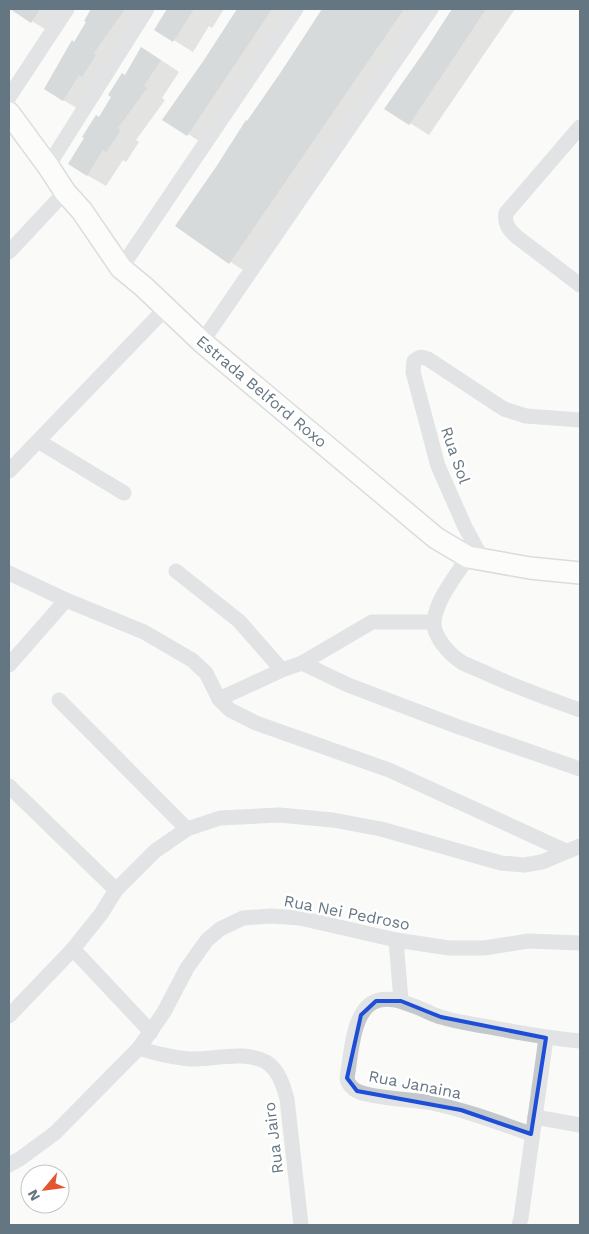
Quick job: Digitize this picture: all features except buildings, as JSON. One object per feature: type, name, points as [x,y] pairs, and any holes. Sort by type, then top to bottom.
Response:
[{"type":"street","points":[[9,97],[67,9]]},
{"type":"street","points":[[48,166],[147,9]]},
{"type":"street","points":[[121,268],[296,9]]},
{"type":"street","points":[[202,342],[431,9]]},
{"type":"street","name":"Estrada Belford Roxo","points":[[9,113],[65,192],[82,211],[121,268],[202,342],[436,538],[475,558],[530,568],[580,573]]},
{"type":"street","points":[[580,127],[506,213],[506,225],[517,237],[580,285]]},
{"type":"street","points":[[9,252],[65,192]]},
{"type":"street","points":[[9,471],[166,308]]},
{"type":"street","name":"Rua Sol","points":[[475,558],[469,536],[438,466],[413,372],[414,361],[422,357],[428,359],[504,409],[526,416],[580,420]]},
{"type":"street","points":[[38,441],[124,492]]},
{"type":"street","points":[[475,558],[444,594],[437,609],[434,622],[436,635],[463,663],[511,685],[580,710]]},
{"type":"street","points":[[176,571],[239,621],[282,670]]},
{"type":"street","points":[[9,573],[66,600],[144,632],[192,660],[206,673],[219,699],[230,710],[256,724],[389,770],[573,848]]},
{"type":"street","points":[[9,665],[66,600]]},
{"type":"street","points":[[219,699],[282,670],[302,663],[372,622],[434,622]]},
{"type":"street","points":[[302,663],[348,685],[456,726],[580,769]]},
{"type":"street","points":[[59,700],[187,829]]},
{"type":"street","points":[[9,786],[116,890]]},
{"type":"street","points":[[9,1016],[73,949],[101,914],[116,890],[155,851],[187,829],[220,818],[279,815],[333,820],[381,829],[501,863],[524,865],[542,862],[573,848]]},
{"type":"street","name":"Rua Nei Pedroso","points":[[9,1165],[55,1133],[140,1048],[164,1012],[187,968],[207,940],[220,929],[243,918],[271,916],[300,918],[396,940],[450,948],[484,948],[529,941],[580,943]]},
{"type":"street","points":[[396,940],[400,1001]]},
{"type":"street","points":[[73,949],[151,1032]]},
{"type":"street","name":"Rua Janaina","points":[[532,1134],[461,1110],[428,1102],[365,1094],[352,1087],[348,1083],[347,1078],[355,1029],[361,1016],[366,1007],[376,1001],[400,1001],[440,1017],[546,1038],[580,1040]]},
{"type":"street","points":[[519,1225],[546,1038]]},
{"type":"street","name":"Rua Jairo","points":[[140,1048],[159,1055],[190,1059],[249,1057],[266,1062],[276,1072],[287,1099],[301,1225]]},
{"type":"street","points":[[535,1118],[580,1125]]},
{"type":"highlighted area","points":[[376,1001],[401,1001],[441,1017],[546,1038],[531,1134],[461,1110],[357,1091],[347,1078],[361,1015]]}]
